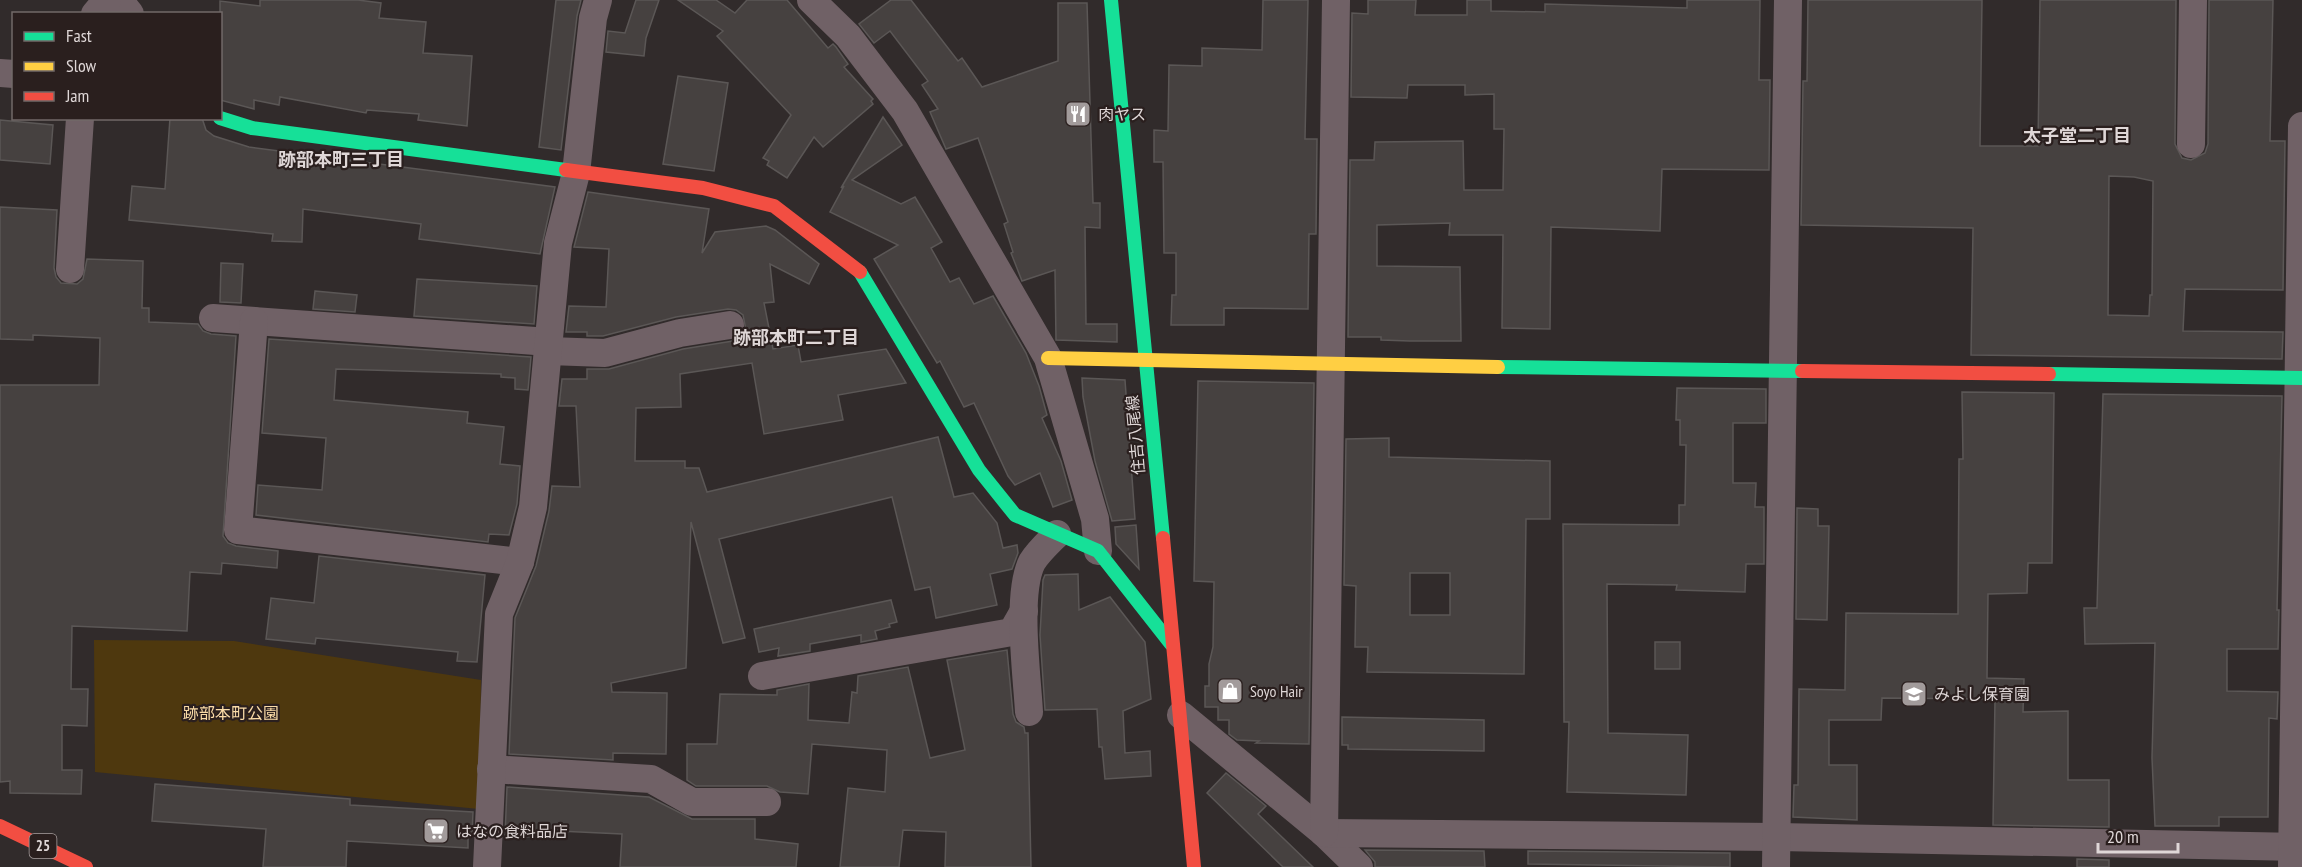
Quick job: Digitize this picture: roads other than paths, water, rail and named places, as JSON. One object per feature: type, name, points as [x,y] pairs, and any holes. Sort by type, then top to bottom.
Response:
[{"type":"main road","name":"住吉八尾線","points":[[1111,0],[1194,867]]},
{"type":"main road","points":[[222,119],[252,128],[576,173],[703,188],[774,206],[862,273],[980,470],[1015,515],[1098,551],[1171,644]]},
{"type":"main road","points":[[1048,358],[1331,365],[1783,369],[2300,378]]},
{"type":"main road","name":"25","points":[[0,826],[85,867]]},
{"type":"street","points":[[97,12],[107,0]]},
{"type":"street","points":[[119,0],[128,12]]},
{"type":"street","points":[[487,867],[499,614],[520,562],[532,507],[558,243],[576,173],[593,18],[598,0]]},
{"type":"street","points":[[811,0],[848,36],[905,111],[1048,358],[1095,519],[1098,551]]},
{"type":"street","points":[[1324,833],[1336,0]]},
{"type":"street","points":[[1776,867],[1788,0]]},
{"type":"street","points":[[2191,144],[2193,0]]},
{"type":"street","points":[[70,268],[80,120]]},
{"type":"street","points":[[1324,833],[1777,837],[2295,854],[2302,126]]},
{"type":"street","points":[[213,318],[549,346],[605,353],[680,333],[730,325]]},
{"type":"street","points":[[254,321],[238,530],[520,562]]},
{"type":"street","points":[[1029,712],[1024,611],[1029,571],[1034,559],[1057,534]]},
{"type":"street","points":[[762,676],[1012,632],[1024,611]]},
{"type":"street","points":[[1181,715],[1324,833],[1359,867]]},
{"type":"street","points":[[491,770],[651,779],[692,802],[767,802]]},
{"type":"place","name":"肉ヤス","points":[[1078,114]]},
{"type":"place","name":"Soyo Hair","points":[[1230,691]]},
{"type":"place","name":"みよし保育園","points":[[1914,694]]},
{"type":"place","name":"はなの食料品店","points":[[436,831]]},
{"type":"district","name":"太子堂二丁目","points":[[2077,136]]},
{"type":"district","name":"跡部本町三丁目","points":[[341,160]]},
{"type":"district","name":"跡部本町二丁目","points":[[796,338]]},
{"type":"park label","name":"跡部本町公園","points":[[231,713]]}]
